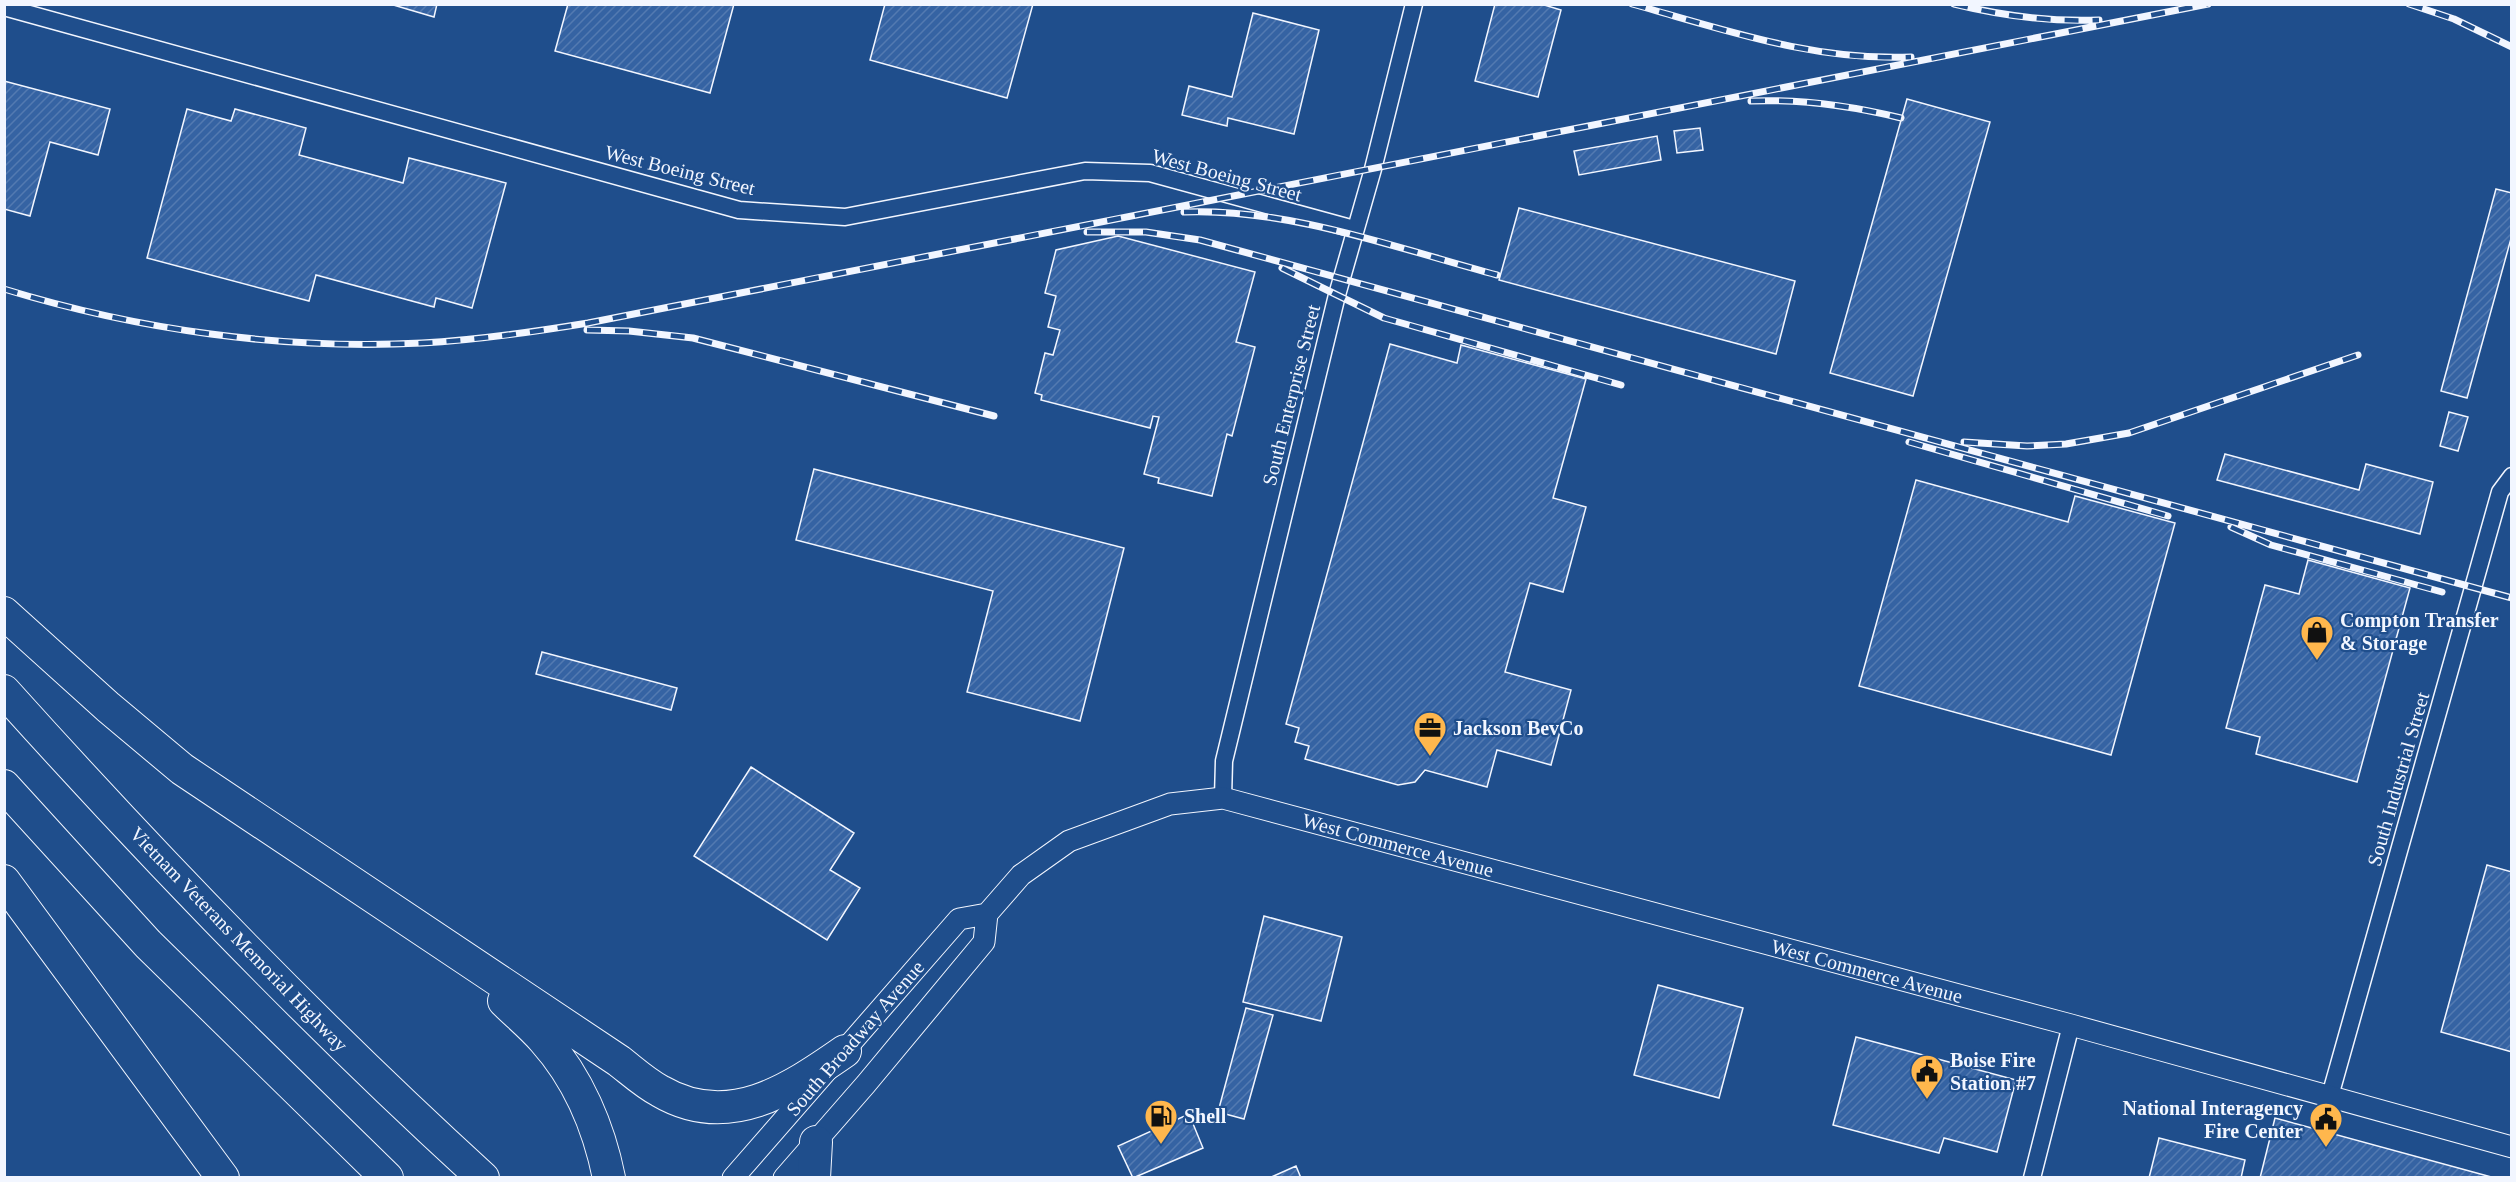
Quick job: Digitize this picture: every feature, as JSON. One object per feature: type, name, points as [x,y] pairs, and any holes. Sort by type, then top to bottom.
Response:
[{"type":"highway","points":[[4,613],[108,707],[182,769],[660,1092],[690,1104],[719,1109],[755,1103],[800,1083],[846,1051]]},
{"type":"highway","name":"Vietnam Veterans Memorial Highway","points":[[4,691],[89,785],[271,976],[409,1110],[483,1178]]},
{"type":"highway","points":[[4,786],[148,944],[387,1178]]},
{"type":"highway","points":[[4,881],[223,1178]]},
{"type":"highway","points":[[417,926],[495,992],[544,1041],[568,1073],[589,1111],[607,1169]]},
{"type":"highway","points":[[814,1178],[816,1142]]},
{"type":"street","name":"South Enterprise Street","points":[[1222,798],[1224,761],[1354,229],[1373,169],[1414,4]]},
{"type":"street","name":"West Boeing Street","points":[[4,7],[739,210],[845,218],[1085,171],[1150,173],[1354,229]]},
{"type":"street","name":"South Industrial Street","points":[[2330,1096],[2500,492],[2511,476]]},
{"type":"street","points":[[987,914],[1022,875],[1069,841],[1170,804],[1222,798]]},
{"type":"street","name":"West Commerce Avenue","points":[[1222,798],[2072,1025],[2511,1147]]},
{"type":"street","name":"South Broadway Avenue","points":[[733,1178],[959,919],[987,914],[984,942],[784,1178]]},
{"type":"street","points":[[2032,1178],[2072,1025]]},
{"type":"building","points":[[390,4],[437,4],[434,17]]},
{"type":"building","points":[[568,4],[734,4],[710,93],[555,51]]},
{"type":"building","points":[[885,4],[1033,4],[1007,98],[870,60]]},
{"type":"building","points":[[1495,4],[1541,4],[1561,10],[1538,97],[1475,81]]},
{"type":"building","points":[[1253,13],[1319,30],[1294,134],[1228,118],[1227,126],[1182,115],[1189,86],[1232,97]]},
{"type":"building","points":[[4,81],[110,109],[98,155],[50,142],[30,216],[4,209]]},
{"type":"building","points":[[1907,99],[1990,122],[1913,396],[1830,373]]},
{"type":"building","points":[[187,109],[231,121],[235,109],[306,128],[299,155],[403,183],[409,158],[506,183],[472,308],[436,298],[434,307],[316,275],[309,301],[147,258]]},
{"type":"building","points":[[1700,128],[1703,150],[1677,153],[1674,131]]},
{"type":"building","points":[[1657,136],[1661,160],[1579,175],[1574,151]]},
{"type":"building","points":[[2496,189],[2512,193],[2512,235],[2467,398],[2441,391]]},
{"type":"building","points":[[1519,208],[1795,281],[1776,354],[1499,280]]},
{"type":"building","points":[[1118,236],[1255,272],[1236,342],[1255,347],[1232,436],[1227,434],[1212,496],[1158,483],[1159,478],[1144,474],[1159,417],[1153,416],[1150,428],[1041,400],[1042,395],[1035,393],[1045,353],[1053,355],[1060,330],[1048,327],[1056,296],[1045,293],[1056,250]]},
{"type":"building","points":[[1390,344],[1457,363],[1461,345],[1586,379],[1553,498],[1586,507],[1563,592],[1530,583],[1505,672],[1571,690],[1551,765],[1497,750],[1487,787],[1425,770],[1415,782],[1398,785],[1305,759],[1309,746],[1295,742],[1299,728],[1286,724]]},
{"type":"building","points":[[2449,412],[2468,417],[2458,451],[2440,446]]},
{"type":"building","points":[[2225,454],[2359,490],[2366,464],[2433,482],[2420,534],[2217,480]]},
{"type":"building","points":[[814,469],[1124,548],[1080,721],[967,692],[993,591],[796,540]]},
{"type":"building","points":[[1916,480],[2068,522],[2075,496],[2175,523],[2111,755],[1859,686]]},
{"type":"building","name":"Compton Transfer & Storage","points":[[2308,560],[2410,588],[2357,782],[2256,754],[2260,737],[2226,728],[2265,585],[2299,594]]},
{"type":"building","points":[[542,652],[677,688],[671,710],[536,674]]},
{"type":"building","points":[[751,767],[854,833],[830,870],[860,888],[827,940],[694,856]]},
{"type":"building","points":[[2487,865],[2512,872],[2512,1052],[2441,1032]]},
{"type":"building","points":[[1264,916],[1342,937],[1321,1021],[1243,1002]]},
{"type":"building","points":[[1658,985],[1743,1008],[1719,1098],[1634,1075]]},
{"type":"building","points":[[1246,1008],[1273,1015],[1244,1119],[1218,1112]]},
{"type":"building","points":[[1856,1037],[2016,1080],[1997,1152],[1944,1138],[1939,1153],[1833,1125]]},
{"type":"building","name":"Shell","points":[[1189,1114],[1203,1148],[1133,1178],[1118,1146]]},
{"type":"building","name":"National Interagency Fire Center","points":[[2275,1118],[2495,1178],[2260,1178]]},
{"type":"building","points":[[2159,1138],[2245,1160],[2241,1178],[2149,1178]]},
{"type":"building","points":[[1296,1166],[1301,1178],[1269,1178]]},
{"type":"railway","points":[[1632,4],[1770,42],[1804,49],[1875,57],[1911,57]]},
{"type":"railway","points":[[1954,4],[2026,17],[2099,20]]},
{"type":"railway","points":[[4,289],[106,316],[158,326],[264,340],[316,343],[422,343],[505,335],[588,323],[2208,4]]},
{"type":"railway","points":[[2409,4],[2454,19],[2512,47]]},
{"type":"railway","points":[[1751,101],[1827,104],[1901,118]]},
{"type":"railway","points":[[1184,212],[1223,212],[1303,223],[1381,242],[1497,275]]},
{"type":"railway","points":[[1087,232],[1146,232],[1200,240],[2512,598]]},
{"type":"railway","points":[[1282,268],[1384,318],[1621,385]]},
{"type":"railway","points":[[587,330],[629,331],[693,338],[994,416]]},
{"type":"railway","points":[[1964,442],[2027,446],[2066,444],[2129,433],[2358,355]]},
{"type":"railway","points":[[1909,442],[2168,516]]},
{"type":"railway","points":[[2231,527],[2271,545],[2442,592]]},
{"type":"place","name":"Compton Transfer & Storage","points":[[2317,661]]},
{"type":"place","name":"Jackson BevCo","points":[[1430,757]]},
{"type":"place","name":"Boise Fire Station #7","points":[[1927,1100]]},
{"type":"place","name":"Shell","points":[[1161,1145]]},
{"type":"place","name":"National Interagency Fire Center","points":[[2326,1148]]}]
